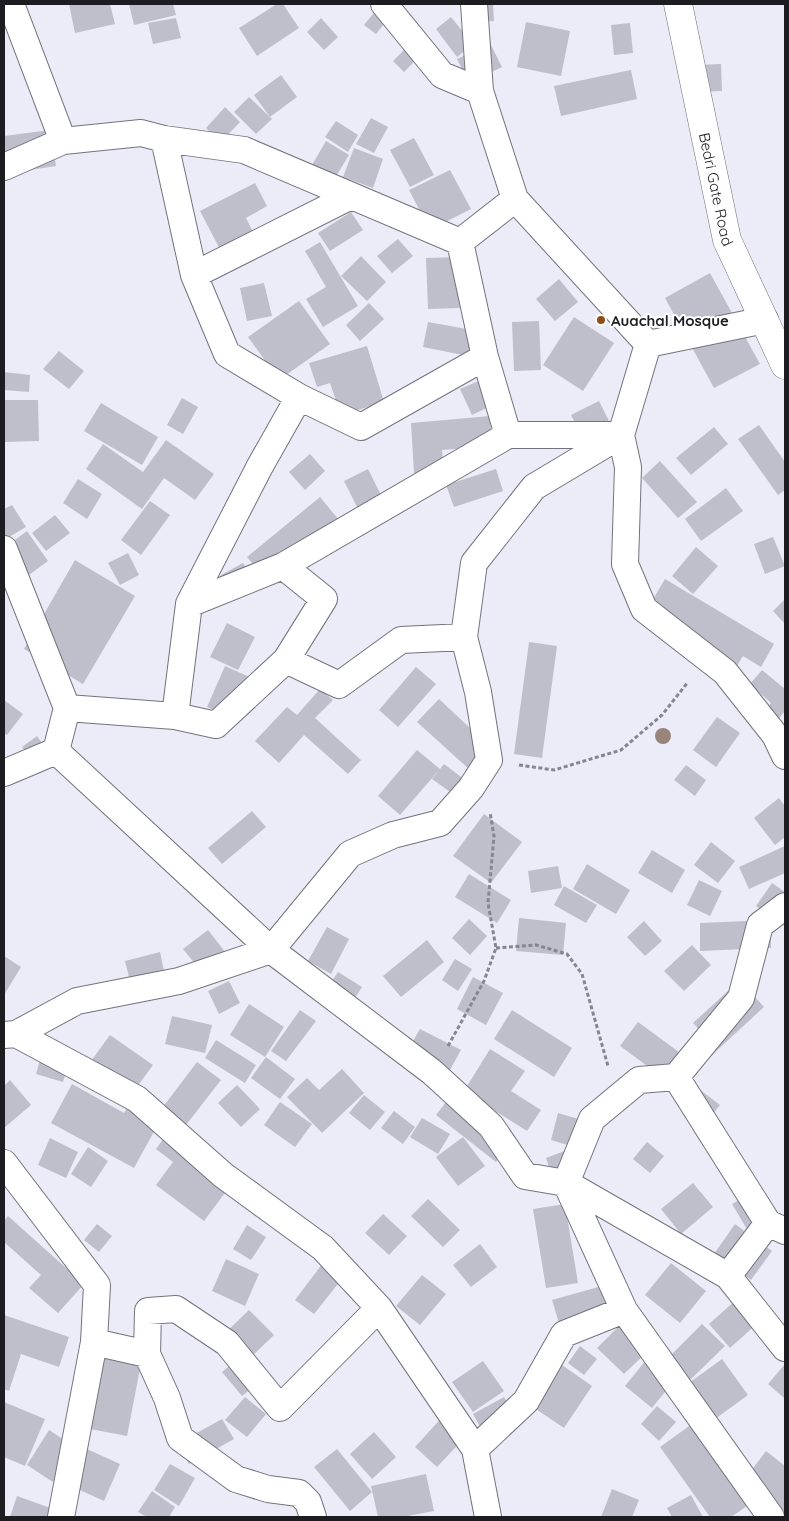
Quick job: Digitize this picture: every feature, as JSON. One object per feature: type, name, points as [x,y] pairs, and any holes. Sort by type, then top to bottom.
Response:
[{"type":"street","points":[[11,4],[63,141]]},
{"type":"street","points":[[384,4],[442,75],[480,91]]},
{"type":"street","points":[[474,4],[480,91],[515,199],[648,344]]},
{"type":"street","name":"Bedri Gate Road","points":[[678,4],[727,240],[785,365]]},
{"type":"street","points":[[4,167],[63,141],[141,133],[164,139],[244,150],[460,242]]},
{"type":"street","points":[[164,139],[194,275],[227,354],[299,397],[361,427],[485,357]]},
{"type":"street","points":[[194,275],[351,196]]},
{"type":"street","points":[[460,242],[515,199]]},
{"type":"street","points":[[460,242],[485,357],[508,435]]},
{"type":"street","points":[[648,344],[765,320]]},
{"type":"street","points":[[648,344],[621,435],[628,467],[625,564],[644,609],[724,672],[775,735],[785,756]]},
{"type":"street","points":[[175,716],[189,604],[260,466],[299,397]]},
{"type":"street","points":[[189,604],[283,566],[508,435],[621,435]]},
{"type":"street","points":[[10,1034],[77,1001],[179,981],[271,950],[350,854],[393,835],[440,823],[471,788],[489,760],[478,692],[464,637],[474,563],[534,487],[621,435]]},
{"type":"street","points":[[4,549],[67,708],[56,751]]},
{"type":"street","points":[[67,708],[175,716],[216,725],[286,660],[324,599],[283,566]]},
{"type":"street","points":[[286,660],[339,685],[401,640],[464,637]]},
{"type":"street","points":[[4,773],[56,751]]},
{"type":"street","points":[[56,751],[271,950],[432,1072],[491,1126],[525,1176],[566,1183],[728,1276],[785,1348]]},
{"type":"street","points":[[771,1517],[624,1310],[566,1183],[592,1119],[639,1080],[676,1077],[741,998],[760,926],[785,906]]},
{"type":"street","points":[[10,1034],[137,1099],[223,1175],[323,1248],[379,1308],[475,1449],[488,1517]]},
{"type":"street","points":[[676,1077],[776,1227],[728,1276]]},
{"type":"street","points":[[4,1163],[97,1285],[94,1342],[61,1517]]},
{"type":"street","points":[[312,1517],[308,1502],[299,1494],[268,1489],[236,1479],[180,1438],[167,1398],[147,1354],[148,1311],[176,1310],[227,1343],[280,1408],[379,1308]]},
{"type":"street","points":[[475,1449],[526,1401],[564,1334],[624,1310]]},
{"type":"street","points":[[94,1342],[147,1354]]},
{"type":"path","points":[[489,760],[554,770],[621,750],[662,715],[706,658]]},
{"type":"path","points":[[432,1072],[484,981],[496,948],[488,903],[494,836],[489,807],[471,788]]},
{"type":"path","points":[[496,948],[536,945],[567,954],[582,974],[618,1098]]},
{"type":"building","points":[[69,4],[110,4],[115,24],[75,33]]},
{"type":"building","points":[[129,4],[173,4],[176,15],[134,25]]},
{"type":"building","points":[[277,4],[283,4],[299,28],[257,56],[239,28]]},
{"type":"building","points":[[381,4],[395,10],[376,34],[364,25]]},
{"type":"building","points":[[467,4],[493,4],[494,21],[469,23]]},
{"type":"building","points":[[451,17],[473,44],[457,57],[436,29]]},
{"type":"building","points":[[176,18],[181,38],[153,44],[148,23]]},
{"type":"building","points":[[321,18],[338,37],[324,50],[307,32]]},
{"type":"building","points":[[526,22],[570,31],[561,76],[517,67]]},
{"type":"building","points":[[630,23],[633,53],[614,55],[611,25]]},
{"type":"building","points":[[414,40],[425,51],[404,72],[393,61]]},
{"type":"building","points":[[490,43],[502,67],[469,83],[457,59]]},
{"type":"building","points":[[721,64],[722,91],[698,92],[697,65]]},
{"type":"building","points":[[631,70],[637,99],[561,116],[554,86]]},
{"type":"building","points":[[281,75],[297,97],[270,117],[254,95]]},
{"type":"building","points":[[249,97],[272,119],[256,134],[234,112]]},
{"type":"building","points":[[225,107],[240,122],[221,142],[206,128]]},
{"type":"building","points":[[371,118],[388,127],[374,153],[356,144]]},
{"type":"building","points":[[336,121],[358,135],[348,152],[325,137]]},
{"type":"building","points":[[50,130],[56,166],[23,171],[4,158],[4,136]]},
{"type":"building","points":[[414,138],[434,175],[410,187],[390,150]]},
{"type":"building","points":[[326,141],[349,155],[335,178],[312,165]]},
{"type":"building","points":[[354,148],[383,159],[373,188],[343,177]]},
{"type":"building","points":[[450,170],[471,209],[430,230],[409,190]]},
{"type":"building","points":[[255,183],[267,206],[246,218],[256,238],[223,255],[200,211]]},
{"type":"building","points":[[351,212],[363,230],[330,251],[318,233]]},
{"type":"building","points":[[398,239],[413,256],[392,273],[377,256]]},
{"type":"building","points":[[320,242],[358,306],[323,327],[306,299],[326,287],[305,251]]},
{"type":"building","points":[[361,256],[386,282],[367,301],[341,276]]},
{"type":"building","points":[[459,257],[460,308],[428,309],[426,258]]},
{"type":"building","points":[[710,273],[760,364],[714,388],[665,298]]},
{"type":"building","points":[[559,279],[578,302],[555,321],[536,299]]},
{"type":"building","points":[[264,283],[272,316],[247,321],[240,288]]},
{"type":"building","points":[[299,301],[330,344],[279,380],[248,337]]},
{"type":"building","points":[[369,303],[384,319],[360,341],[346,325]]},
{"type":"building","points":[[574,317],[614,343],[583,391],[543,365]]},
{"type":"building","points":[[539,321],[541,370],[514,371],[512,322]]},
{"type":"building","points":[[428,322],[478,331],[473,357],[423,347]]},
{"type":"building","points":[[367,346],[384,402],[341,415],[330,383],[317,387],[309,363]]},
{"type":"building","points":[[59,351],[84,371],[69,389],[43,369]]},
{"type":"building","points":[[4,372],[30,375],[29,392],[4,390]]},
{"type":"building","points":[[483,379],[495,404],[472,415],[460,389]]},
{"type":"building","points":[[182,398],[198,407],[183,434],[167,425]]},
{"type":"building","points":[[4,400],[38,400],[39,441],[4,442]]},
{"type":"building","points":[[599,401],[609,421],[581,435],[571,415]]},
{"type":"building","points":[[101,403],[158,437],[142,465],[84,431]]},
{"type":"building","points":[[490,416],[492,446],[442,450],[444,471],[414,473],[411,423]]},
{"type":"building","points":[[759,425],[785,462],[785,490],[778,495],[738,439]]},
{"type":"building","points":[[714,427],[728,444],[691,475],[676,458]]},
{"type":"building","points":[[166,440],[214,474],[195,500],[164,478],[142,509],[86,469],[103,444],[143,472]]},
{"type":"building","points":[[310,454],[325,471],[305,490],[289,472]]},
{"type":"building","points":[[660,461],[697,502],[678,518],[642,478]]},
{"type":"building","points":[[368,469],[387,507],[363,519],[344,481]]},
{"type":"building","points":[[496,469],[503,491],[454,507],[446,485]]},
{"type":"building","points":[[78,479],[102,494],[87,519],[63,503]]},
{"type":"building","points":[[726,488],[743,511],[701,541],[685,519]]},
{"type":"building","points":[[320,497],[344,526],[271,586],[247,557]]},
{"type":"building","points":[[150,501],[170,515],[141,555],[121,540]]},
{"type":"building","points":[[12,505],[26,527],[4,540],[4,509]]},
{"type":"building","points":[[55,515],[70,533],[46,551],[32,533]]},
{"type":"building","points":[[27,531],[48,561],[18,583],[4,548]]},
{"type":"building","points":[[773,537],[785,566],[765,574],[754,544]]},
{"type":"building","points":[[696,547],[718,566],[693,594],[672,576]]},
{"type":"building","points":[[128,553],[139,575],[120,585],[108,563]]},
{"type":"building","points":[[75,560],[135,596],[83,684],[24,649]]},
{"type":"building","points":[[243,563],[254,581],[233,594],[221,575]]},
{"type":"building","points":[[665,579],[774,644],[761,667],[743,656],[734,671],[643,616]]},
{"type":"building","points":[[785,599],[785,624],[773,611]]},
{"type":"building","points":[[227,623],[255,637],[238,670],[210,657]]},
{"type":"building","points":[[529,642],[557,646],[542,758],[514,754]]},
{"type":"building","points":[[225,666],[254,679],[236,719],[207,707]]},
{"type":"building","points":[[416,667],[436,684],[398,727],[379,710]]},
{"type":"building","points":[[762,670],[785,689],[785,711],[772,727],[775,747],[751,727],[771,703],[750,684]]},
{"type":"building","points":[[320,689],[333,700],[315,718],[361,760],[348,774],[304,735],[279,763],[255,741],[287,707],[297,715]]},
{"type":"building","points":[[439,699],[501,757],[481,780],[417,722]]},
{"type":"building","points":[[4,700],[23,714],[7,735],[4,733]]},
{"type":"building","points":[[717,717],[740,733],[716,767],[693,750]]},
{"type":"building","points":[[37,736],[55,762],[41,772],[22,747]]},
{"type":"building","points":[[417,750],[440,769],[400,815],[378,796]]},
{"type":"building","points":[[444,764],[464,779],[453,794],[432,779]]},
{"type":"building","points":[[686,765],[706,780],[695,796],[674,780]]},
{"type":"building","points":[[779,798],[785,806],[785,837],[775,845],[754,818]]},
{"type":"building","points":[[252,811],[266,827],[222,864],[208,848]]},
{"type":"building","points":[[484,814],[522,842],[491,883],[453,856]]},
{"type":"building","points":[[711,842],[735,861],[718,883],[694,865]]},
{"type":"building","points":[[785,846],[785,873],[749,889],[739,867]]},
{"type":"building","points":[[652,850],[685,870],[672,893],[638,873]]},
{"type":"building","points":[[587,864],[630,890],[616,914],[573,889]]},
{"type":"building","points":[[558,866],[562,888],[531,893],[528,871]]},
{"type":"building","points":[[469,874],[511,900],[497,923],[455,897]]},
{"type":"building","points":[[699,880],[722,891],[710,916],[687,905]]},
{"type":"building","points":[[772,883],[785,892],[785,926],[756,906]]},
{"type":"building","points":[[564,886],[597,905],[586,923],[554,905]]},
{"type":"building","points":[[519,918],[566,923],[563,955],[516,951]]},
{"type":"building","points":[[469,919],[487,936],[470,955],[452,938]]},
{"type":"building","points":[[770,920],[771,948],[700,951],[700,923]]},
{"type":"building","points":[[644,921],[662,941],[645,956],[627,937]]},
{"type":"building","points":[[327,927],[349,939],[331,974],[308,961]]},
{"type":"building","points":[[208,930],[229,957],[205,976],[183,949]]},
{"type":"building","points":[[427,940],[444,962],[401,997],[383,976]]},
{"type":"building","points":[[692,945],[711,965],[684,991],[664,971]]},
{"type":"building","points":[[160,952],[167,985],[133,993],[125,961]]},
{"type":"building","points":[[4,956],[21,967],[4,995]]},
{"type":"building","points":[[455,959],[472,969],[458,991],[442,980]]},
{"type":"building","points":[[338,972],[362,987],[343,1016],[319,1000]]},
{"type":"building","points":[[473,977],[503,993],[486,1025],[457,1009]]},
{"type":"building","points":[[740,980],[764,1007],[699,1067],[704,1035],[693,1023]]},
{"type":"building","points":[[229,981],[240,1003],[219,1014],[208,991]]},
{"type":"building","points":[[249,1004],[284,1027],[265,1057],[230,1035]]},
{"type":"building","points":[[300,1010],[316,1021],[286,1061],[271,1051]]},
{"type":"building","points":[[512,1010],[572,1048],[554,1077],[494,1039]]},
{"type":"building","points":[[172,1016],[212,1025],[205,1053],[165,1044]]},
{"type":"building","points":[[638,1022],[698,1066],[680,1090],[620,1046]]},
{"type":"building","points":[[420,1029],[461,1050],[450,1070],[409,1048]]},
{"type":"building","points":[[110,1035],[153,1065],[134,1091],[91,1061]]},
{"type":"building","points":[[216,1040],[256,1065],[245,1083],[205,1058]]},
{"type":"building","points":[[490,1049],[525,1071],[511,1091],[541,1110],[527,1131],[464,1091]]},
{"type":"building","points":[[266,1057],[295,1079],[280,1099],[251,1078]]},
{"type":"building","points":[[40,1060],[67,1069],[63,1082],[36,1074]]},
{"type":"building","points":[[197,1062],[221,1080],[186,1125],[163,1107]]},
{"type":"building","points":[[342,1069],[364,1093],[322,1133],[287,1097],[307,1078],[319,1090]]},
{"type":"building","points":[[10,1080],[31,1105],[4,1128],[4,1086]]},
{"type":"building","points":[[72,1084],[124,1113],[131,1101],[162,1117],[134,1168],[51,1123]]},
{"type":"building","points":[[237,1085],[260,1109],[241,1127],[218,1103]]},
{"type":"building","points":[[699,1089],[720,1105],[707,1122]]},
{"type":"building","points":[[453,1093],[514,1139],[496,1162],[436,1115]]},
{"type":"building","points":[[364,1095],[385,1112],[370,1130],[349,1113]]},
{"type":"building","points":[[280,1102],[312,1124],[295,1147],[264,1125]]},
{"type":"building","points":[[394,1111],[415,1127],[403,1144],[381,1128]]},
{"type":"building","points":[[558,1113],[582,1120],[574,1147],[551,1140]]},
{"type":"building","points":[[422,1118],[450,1134],[438,1154],[410,1137]]},
{"type":"building","points":[[463,1137],[485,1166],[458,1186],[436,1157]]},
{"type":"building","points":[[50,1138],[78,1152],[66,1178],[38,1165]]},
{"type":"building","points":[[164,1138],[230,1186],[204,1221],[156,1185],[173,1162],[156,1149]]},
{"type":"building","points":[[647,1142],[664,1156],[650,1173],[633,1159]]},
{"type":"building","points":[[88,1147],[108,1161],[91,1187],[71,1174]]},
{"type":"building","points":[[575,1147],[554,1181],[546,1158]]},
{"type":"building","points":[[693,1183],[713,1207],[681,1234],[661,1209]]},
{"type":"building","points":[[757,1190],[751,1236],[732,1204]]},
{"type":"building","points":[[428,1199],[460,1230],[443,1247],[411,1216]]},
{"type":"building","points":[[565,1204],[578,1283],[546,1288],[533,1209]]},
{"type":"building","points":[[383,1214],[407,1236],[389,1255],[365,1233]]},
{"type":"building","points":[[8,1216],[84,1284],[58,1313],[29,1288],[41,1275],[4,1242],[4,1221]]},
{"type":"building","points":[[97,1224],[112,1236],[99,1252],[84,1240]]},
{"type":"building","points":[[735,1224],[772,1251],[751,1280],[714,1254]]},
{"type":"building","points":[[247,1225],[266,1237],[251,1260],[233,1249]]},
{"type":"building","points":[[480,1244],[497,1267],[471,1287],[453,1265]]},
{"type":"building","points":[[329,1255],[349,1270],[314,1314],[295,1300]]},
{"type":"building","points":[[226,1259],[259,1274],[245,1306],[212,1291]]},
{"type":"building","points":[[671,1263],[706,1291],[680,1323],[645,1295]]},
{"type":"building","points":[[422,1275],[446,1294],[420,1325],[396,1306]]},
{"type":"building","points":[[609,1284],[618,1315],[561,1330],[552,1300]]},
{"type":"building","points":[[737,1299],[759,1322],[730,1348],[709,1324]]},
{"type":"building","points":[[249,1310],[274,1335],[249,1359],[224,1334]]},
{"type":"building","points":[[4,1315],[69,1337],[59,1367],[21,1354],[9,1391],[4,1389]]},
{"type":"building","points":[[702,1324],[725,1346],[690,1380],[668,1358]]},
{"type":"building","points":[[620,1325],[647,1352],[624,1374],[597,1348]]},
{"type":"building","points":[[580,1346],[597,1359],[584,1375],[568,1363]]},
{"type":"building","points":[[241,1356],[262,1380],[242,1396],[222,1372]]},
{"type":"building","points":[[104,1357],[141,1364],[127,1436],[90,1429]]},
{"type":"building","points":[[722,1359],[748,1395],[715,1419],[689,1383]]},
{"type":"building","points":[[646,1360],[673,1382],[652,1408],[625,1386]]},
{"type":"building","points":[[483,1361],[504,1391],[473,1412],[452,1382]]},
{"type":"building","points":[[785,1364],[785,1397],[784,1398],[768,1384]]},
{"type":"building","points":[[562,1365],[592,1386],[564,1428],[533,1407]]},
{"type":"building","points":[[245,1397],[266,1414],[247,1437],[225,1420]]},
{"type":"building","points":[[504,1397],[515,1416],[484,1434],[473,1414]]},
{"type":"building","points":[[4,1402],[45,1419],[25,1466],[4,1457]]},
{"type":"building","points":[[657,1406],[676,1422],[659,1441],[641,1424]]},
{"type":"building","points":[[446,1413],[468,1434],[437,1467],[415,1447]]},
{"type":"building","points":[[222,1419],[234,1439],[189,1464],[177,1444]]},
{"type":"building","points":[[692,1424],[750,1504],[731,1517],[710,1517],[660,1447]]},
{"type":"building","points":[[49,1430],[75,1447],[53,1482],[27,1465]]},
{"type":"building","points":[[374,1432],[396,1457],[372,1479],[350,1454]]},
{"type":"building","points":[[87,1449],[120,1464],[104,1501],[71,1486]]},
{"type":"building","points":[[337,1449],[372,1492],[350,1511],[314,1467]]},
{"type":"building","points":[[766,1451],[785,1466],[785,1512],[744,1480]]},
{"type":"building","points":[[170,1464],[195,1478],[179,1506],[154,1490]]},
{"type":"building","points":[[426,1474],[434,1511],[402,1517],[378,1517],[371,1486]]},
{"type":"building","points":[[612,1489],[639,1500],[632,1517],[601,1517]]},
{"type":"building","points":[[152,1491],[175,1507],[169,1517],[147,1517],[138,1512]]},
{"type":"building","points":[[691,1495],[703,1517],[672,1517],[667,1508]]},
{"type":"building","points":[[17,1496],[56,1510],[53,1517],[10,1517]]},
{"type":"place","name":"Auachal Mosque","points":[[601,320]]}]
